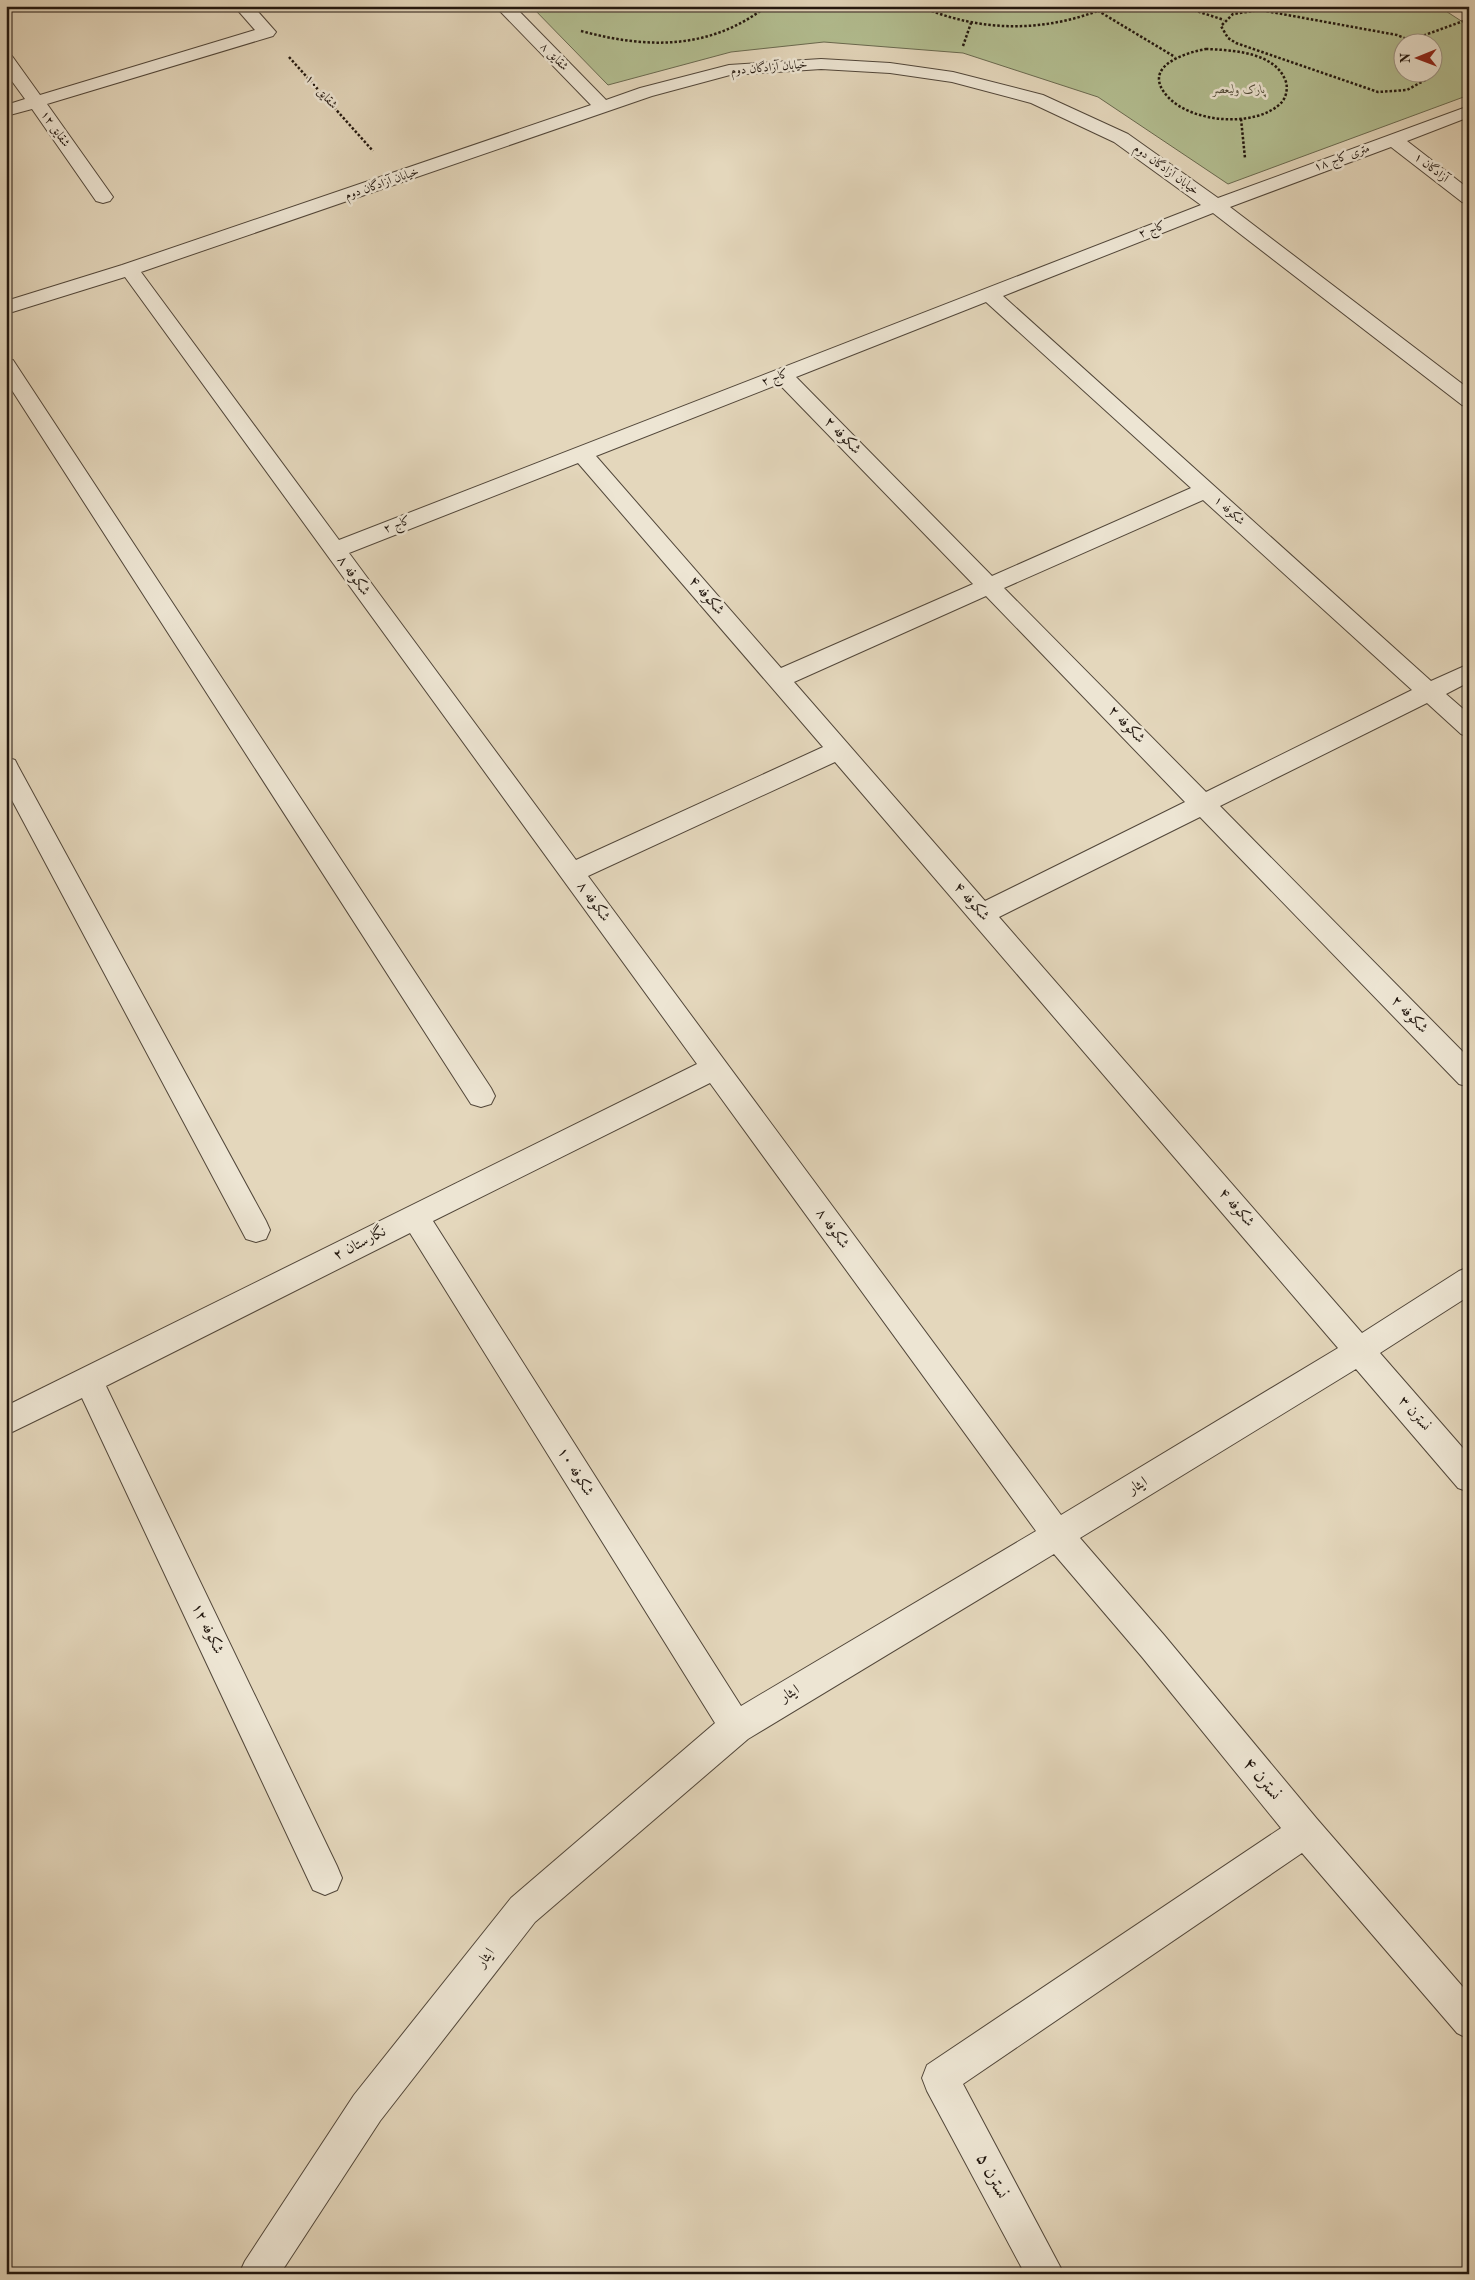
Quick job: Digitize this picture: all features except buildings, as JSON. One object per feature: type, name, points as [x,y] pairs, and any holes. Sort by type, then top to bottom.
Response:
[{"type":"street","name":"شقایق ۸","points":[[504,6],[603,107]]},
{"type":"street","points":[[6,110],[267,32],[245,7]]},
{"type":"street","name":"شقایق ۱۲","points":[[6,60],[103,197]]},
{"type":"street","name":"خیابان آزادگان دوم","points":[[6,308],[129,270],[646,92],[729,70],[821,64],[890,68],[953,77],[1037,99],[1121,138],[1215,206],[1469,400]]},
{"type":"street","name":"۱۸ متری کاج","points":[[1215,206],[1469,111]]},
{"type":"street","name":"آزادگان ۱","points":[[1393,139],[1469,198]]},
{"type":"street","name":"کاج ۲","points":[[334,550],[1215,206]]},
{"type":"street","name":"شکوفه ۸","points":[[129,270],[1057,1535]]},
{"type":"street","name":"شکوفه ۱","points":[[989,294],[1469,728]]},
{"type":"street","points":[[6,365],[481,1096]]},
{"type":"street","name":"شکوفه ۲","points":[[782,375],[1469,1076]]},
{"type":"street","name":"شکوفه ۴","points":[[582,453],[1359,1351]]},
{"type":"street","points":[[778,679],[1206,490]]},
{"type":"street","points":[[982,914],[1469,672]]},
{"type":"street","points":[[571,873],[839,750]]},
{"type":"street","points":[[6,766],[256,1230]]},
{"type":"street","name":"نگارستان ۲","points":[[6,1421],[714,1068]]},
{"type":"street","name":"شکوفه ۱۰","points":[[415,1216],[736,1727]]},
{"type":"street","name":"ایثار","points":[[258,2274],[367,2108],[523,1910],[736,1727],[1359,1351],[1469,1280]]},
{"type":"street","name":"نسترن ۳","points":[[1359,1351],[1469,1478]]},
{"type":"street","name":"شکوفه ۱۲","points":[[88,1380],[326,1878]]},
{"type":"street","name":"نسترن ۴","points":[[1057,1535],[1153,1646],[1305,1830],[1469,2021]]},
{"type":"street","name":"نسترن ۵","points":[[1045,2274],[940,2078],[1305,1830]]},
{"type":"path","points":[[577,30],[623,42],[674,42],[722,33],[759,14],[767,6]]},
{"type":"path","points":[[919,6],[947,18],[998,27],[1053,25],[1078,20],[1110,6]]},
{"type":"path","points":[[1090,6],[1175,57]]},
{"type":"path","points":[[1181,6],[1224,20]]},
{"type":"path","points":[[1272,12],[1274,6]]},
{"type":"path","points":[[1281,6],[1300,8],[1318,6]]},
{"type":"path","points":[[1392,34],[1260,10],[1238,12],[1229,15],[1221,26],[1228,38],[1246,47],[1378,92],[1407,90],[1422,82]]},
{"type":"path","points":[[1433,32],[1469,19]]},
{"type":"path","name":"شقایق ۱۰","points":[[267,32],[398,178]]},
{"type":"path","points":[[1241,52],[1246,47]]},
{"type":"path","points":[[1206,49],[1241,52],[1258,57],[1271,64],[1281,73],[1286,83],[1287,93],[1282,103],[1258,116],[1241,119],[1204,116],[1174,103],[1159,84],[1160,74],[1165,65],[1175,57],[1206,49]]},
{"type":"green space","name":"پارک ولیعصر","points":[[531,6],[1438,6],[1469,26],[1469,95],[1228,184],[1098,97],[963,53],[824,42],[731,52],[608,85]]}]
